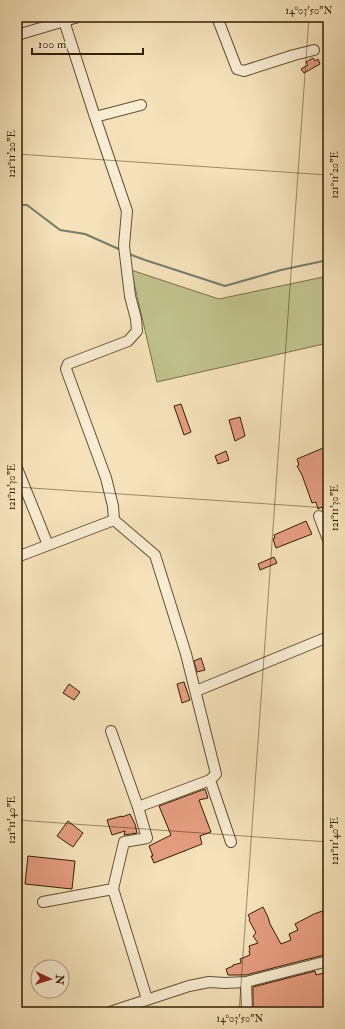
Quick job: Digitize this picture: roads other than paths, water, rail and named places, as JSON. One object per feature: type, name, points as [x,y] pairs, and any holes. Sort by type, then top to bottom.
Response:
[{"type":"street","points":[[17,35],[78,17]]},
{"type":"street","points":[[217,17],[238,69],[244,71],[314,50]]},
{"type":"street","points":[[64,21],[126,211],[124,246],[130,296],[136,319],[137,332],[128,341],[68,364],[66,369],[106,478],[113,506],[114,520],[155,555],[186,654],[216,774],[210,780],[138,807]]},
{"type":"street","points":[[95,117],[141,105]]},
{"type":"street","points":[[17,468],[48,545]]},
{"type":"street","points":[[319,516],[328,540]]},
{"type":"street","points":[[17,557],[114,520]]},
{"type":"street","points":[[196,691],[328,636]]},
{"type":"street","points":[[112,731],[147,838],[124,842],[113,889],[147,999]]},
{"type":"street","points":[[210,780],[231,842]]},
{"type":"street","points":[[43,902],[113,889]]},
{"type":"street","points":[[110,1012],[189,986],[209,982],[246,982],[328,961]]},
{"type":"street","points":[[246,982],[247,1012]]},
{"type":"waterway","points":[[17,205],[27,205],[60,230],[85,234],[121,250]]},
{"type":"waterway","points":[[129,254],[225,286],[281,270],[328,260]]}]
